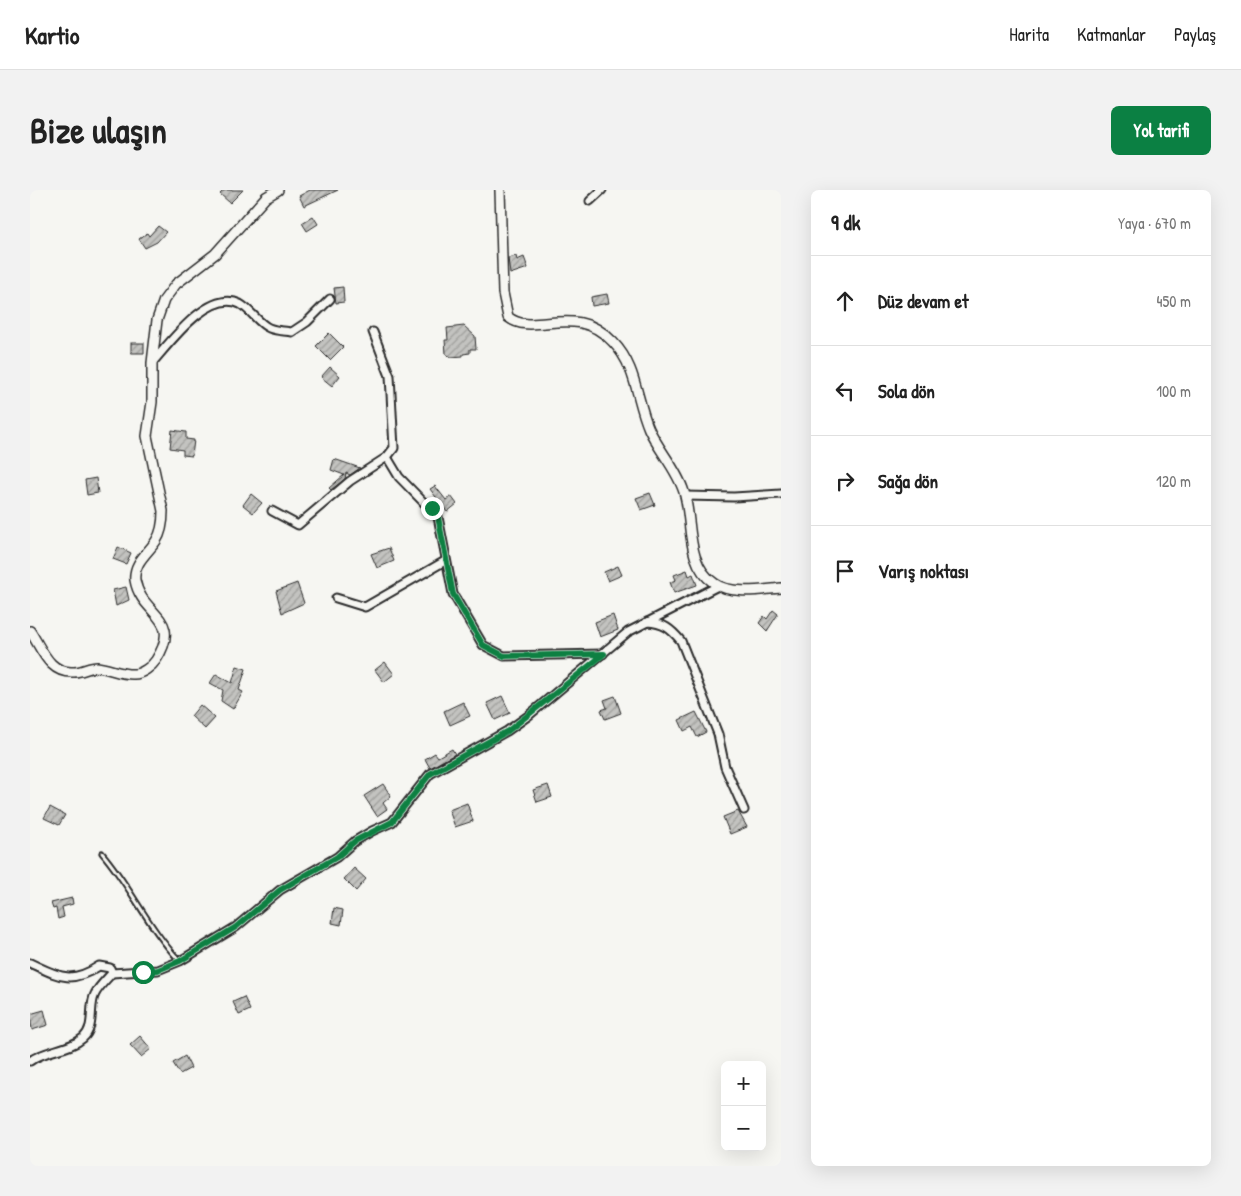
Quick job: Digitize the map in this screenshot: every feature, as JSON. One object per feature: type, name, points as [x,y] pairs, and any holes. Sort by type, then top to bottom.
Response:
[{"type":"street","points":[[30,631],[53,667],[62,671],[76,672],[95,667],[134,674],[153,664],[164,648],[167,635],[163,623],[140,594],[135,580],[136,568],[157,540],[162,524],[163,512],[147,436],[152,402],[152,363],[157,320],[164,300],[176,284],[215,254],[266,197],[278,190]]},
{"type":"street","points":[[500,190],[503,293],[508,317],[518,324],[559,321],[587,323],[600,330],[612,341],[624,354],[631,369],[649,429],[673,469],[685,496],[696,559],[712,582],[718,586],[748,591],[781,588]]},
{"type":"street","points":[[590,201],[602,190]]},
{"type":"street","points":[[152,363],[193,316],[220,302],[238,303],[251,311],[268,328],[292,332],[307,322],[330,300]]},
{"type":"street","points":[[272,512],[298,525],[350,481],[387,457],[394,448],[390,376],[374,332]]},
{"type":"street","points":[[387,457],[399,478],[432,508],[438,517],[445,562],[453,594],[483,645],[504,656],[604,654]]},
{"type":"street","points":[[685,496],[734,497],[781,494]]},
{"type":"street","points":[[336,598],[366,607],[445,562]]},
{"type":"street","points":[[30,1061],[38,1055],[71,1046],[84,1037],[91,1023],[94,995],[112,973],[158,970],[180,961],[236,927],[280,890],[337,857],[355,841],[392,822],[430,774],[508,731],[604,654],[628,632],[718,586]]},
{"type":"street","points":[[646,622],[663,624],[671,629],[681,641],[718,734],[725,766],[744,810]]},
{"type":"street","points":[[30,964],[63,978],[86,974],[99,966],[110,968],[112,973]]},
{"type":"lane","points":[[102,854],[115,868],[150,924],[180,961]]},
{"type":"building","points":[[224,190],[243,190],[230,203],[220,194]]},
{"type":"building","points":[[310,190],[338,190],[304,206],[299,196]]},
{"type":"building","points":[[313,216],[318,224],[307,231],[302,223]]},
{"type":"building","points":[[158,226],[166,232],[157,242],[145,248],[139,239],[147,233],[149,236]]},
{"type":"building","points":[[516,256],[517,260],[524,257],[528,268],[510,274],[508,258]]},
{"type":"building","points":[[343,287],[344,302],[336,303],[334,288]]},
{"type":"building","points":[[607,294],[609,303],[592,306],[591,297]]},
{"type":"building","points":[[464,326],[475,336],[476,349],[470,349],[470,353],[463,354],[463,356],[451,357],[446,354],[445,340],[448,340],[447,328]]},
{"type":"building","points":[[329,333],[343,347],[330,360],[316,346]]},
{"type":"building","points":[[131,343],[144,343],[144,353],[131,353]]},
{"type":"building","points":[[330,367],[340,376],[332,386],[321,377]]},
{"type":"building","points":[[172,430],[186,432],[186,439],[194,440],[192,456],[183,455],[183,450],[170,448]]},
{"type":"building","points":[[334,459],[360,468],[350,475],[346,473],[345,479],[331,490],[329,488],[344,475],[331,470]]},
{"type":"building","points":[[96,478],[98,493],[87,495],[85,480]]},
{"type":"building","points":[[435,486],[446,500],[451,496],[457,504],[447,512],[430,489]]},
{"type":"building","points":[[650,493],[655,505],[641,510],[636,498]]},
{"type":"building","points":[[251,494],[262,503],[253,513],[243,505]]},
{"type":"building","points":[[118,547],[131,553],[126,564],[113,559]]},
{"type":"building","points":[[389,548],[394,561],[377,568],[371,554]]},
{"type":"building","points":[[618,566],[622,575],[608,581],[604,572]]},
{"type":"building","points":[[687,570],[689,576],[693,574],[697,585],[674,593],[670,582],[676,580],[674,575]]},
{"type":"building","points":[[297,583],[304,603],[282,613],[276,591]]},
{"type":"building","points":[[126,587],[129,600],[116,606],[113,590]]},
{"type":"building","points":[[773,610],[778,614],[767,631],[759,623],[764,616],[767,619]]},
{"type":"building","points":[[613,615],[618,630],[600,637],[595,622]]},
{"type":"building","points":[[385,662],[394,674],[384,682],[375,670]]},
{"type":"building","points":[[237,666],[246,669],[239,690],[243,692],[233,709],[221,701],[223,690],[210,683],[216,674],[232,683]]},
{"type":"building","points":[[502,696],[510,713],[495,720],[487,703]]},
{"type":"building","points":[[615,696],[621,713],[605,719],[601,710],[607,708],[604,700]]},
{"type":"building","points":[[463,702],[470,716],[450,725],[444,711]]},
{"type":"building","points":[[200,705],[215,718],[205,729],[191,716]]},
{"type":"building","points":[[696,712],[706,732],[697,737],[692,727],[684,731],[679,720]]},
{"type":"building","points":[[452,749],[455,754],[430,768],[425,759],[435,753],[438,757]]},
{"type":"building","points":[[383,784],[391,796],[383,803],[387,809],[377,816],[364,796]]},
{"type":"building","points":[[548,785],[552,797],[537,802],[533,790]]},
{"type":"building","points":[[467,803],[473,821],[455,827],[449,810]]},
{"type":"building","points":[[50,807],[65,815],[59,825],[44,818]]},
{"type":"building","points":[[738,811],[747,827],[730,834],[723,817]]},
{"type":"building","points":[[354,868],[366,879],[356,891],[344,879]]},
{"type":"building","points":[[72,898],[73,904],[62,907],[64,917],[58,919],[56,908],[53,909],[51,903]]},
{"type":"building","points":[[334,908],[343,910],[341,925],[332,923]]},
{"type":"building","points":[[244,997],[250,1010],[239,1015],[233,1002]]},
{"type":"building","points":[[44,1010],[48,1025],[32,1030],[30,1014]]},
{"type":"building","points":[[140,1036],[151,1049],[141,1057],[130,1045]]},
{"type":"building","points":[[185,1056],[191,1068],[180,1074],[173,1063]]},
{"type":"route","points":[[143,972],[158,970],[180,961],[236,927],[280,890],[337,857],[355,841],[392,822],[401,812],[409,798],[430,774],[508,731],[604,654],[504,656],[483,645],[453,594],[445,562],[438,517],[432,508]]}]
